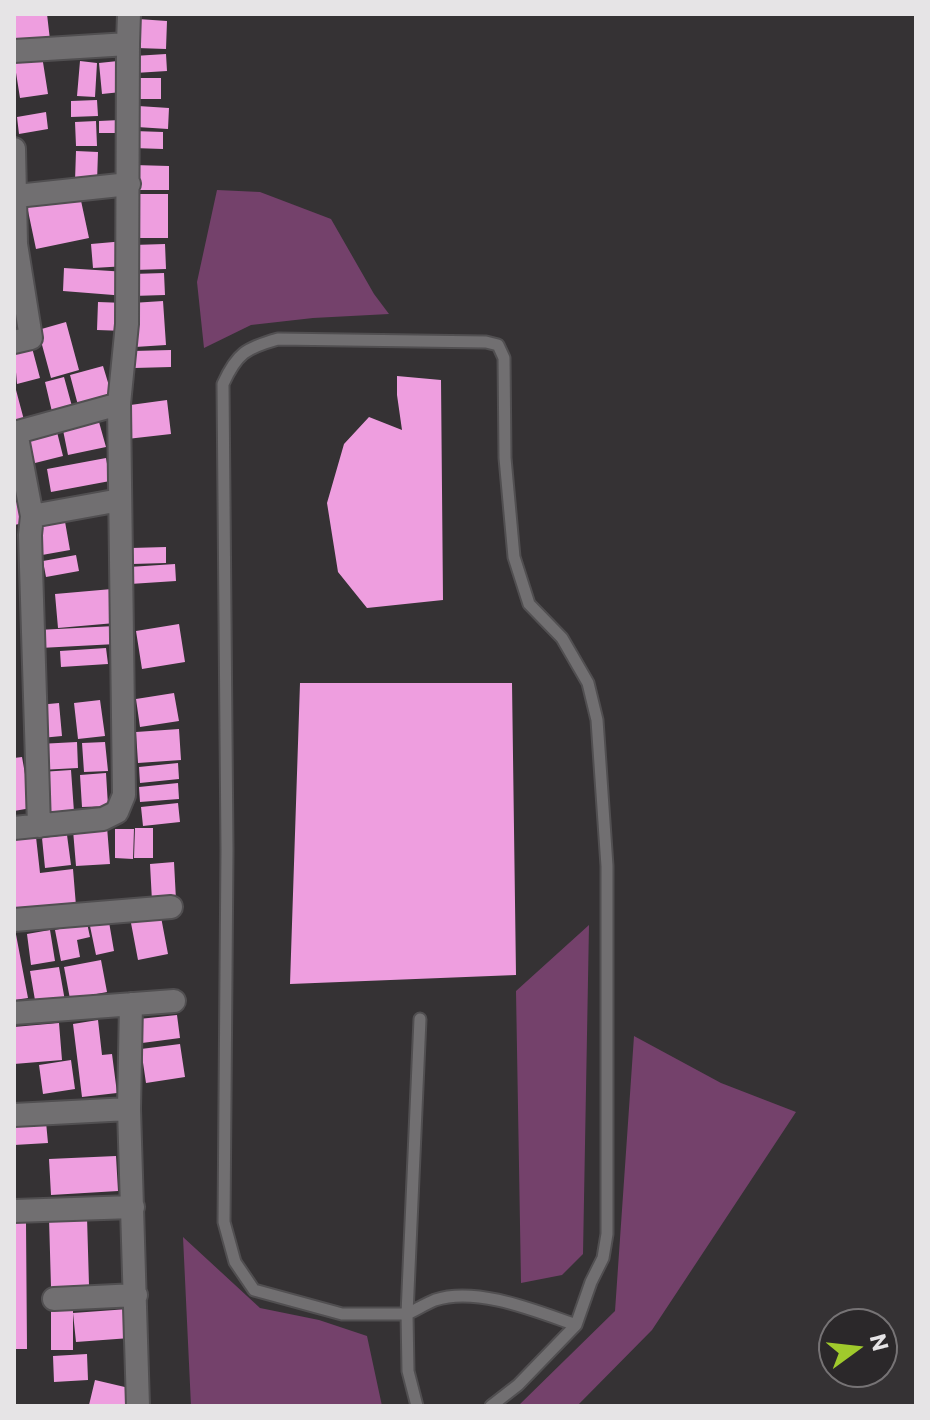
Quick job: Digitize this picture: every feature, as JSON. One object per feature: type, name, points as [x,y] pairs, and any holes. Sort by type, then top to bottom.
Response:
[{"type":"street","points":[[14,828],[103,819],[117,812],[124,795],[119,404],[127,324],[129,14]]},
{"type":"street","points":[[14,51],[128,44]]},
{"type":"street","points":[[14,149],[17,196],[15,244],[31,338],[14,342]]},
{"type":"street","points":[[17,196],[129,184]]},
{"type":"street","points":[[39,826],[24,635],[25,530],[15,432],[119,404]]},
{"type":"street","points":[[25,530],[120,500]]},
{"type":"street","points":[[14,920],[171,907]]},
{"type":"street","points":[[14,1013],[174,1001]]},
{"type":"street","points":[[131,1004],[129,1109],[138,1406]]},
{"type":"street","points":[[14,1115],[129,1109]]},
{"type":"street","points":[[14,1211],[133,1207]]},
{"type":"street","points":[[54,1299],[136,1295]]},
{"type":"lane","points":[[491,1406],[518,1385],[576,1325],[603,1258],[607,1234],[607,866],[597,720],[588,683],[562,638],[529,604],[514,557],[505,458],[504,358],[498,345],[486,342],[278,339],[251,346],[231,368],[223,384],[227,850],[224,1222],[235,1262],[254,1290],[342,1314],[407,1314],[438,1299],[477,1297],[517,1305],[576,1325]]},
{"type":"lane","points":[[417,1406],[408,1371],[407,1314],[420,1019]]},
{"type":"shaded area","points":[[217,190],[260,192],[331,219],[389,314],[251,325],[204,348],[197,282]]},
{"type":"shaded area","points":[[589,925],[583,1254],[562,1275],[521,1283],[516,991]]},
{"type":"shaded area","points":[[634,1036],[721,1083],[796,1112],[652,1330],[577,1406],[518,1406],[615,1311]]},
{"type":"shaded area","points":[[183,1237],[260,1308],[319,1320],[367,1336],[382,1406],[191,1406]]},
{"type":"building","points":[[14,14],[47,14],[50,40],[14,43]]},
{"type":"building","points":[[138,19],[167,21],[166,49],[137,48]]},
{"type":"building","points":[[166,54],[167,71],[135,73],[134,56]]},
{"type":"building","points":[[42,56],[48,94],[20,98],[14,60]]},
{"type":"building","points":[[80,61],[97,63],[95,97],[77,96]]},
{"type":"building","points":[[118,61],[121,92],[102,94],[99,63]]},
{"type":"building","points":[[135,78],[161,78],[161,99],[136,99]]},
{"type":"building","points":[[97,100],[98,116],[71,117],[71,101]]},
{"type":"building","points":[[138,106],[169,108],[168,129],[137,127]]},
{"type":"building","points":[[46,112],[48,129],[19,134],[17,117]]},
{"type":"building","points":[[120,120],[120,133],[99,133],[99,121]]},
{"type":"building","points":[[96,121],[97,146],[76,146],[75,122]]},
{"type":"building","points":[[134,131],[163,132],[163,149],[133,148]]},
{"type":"building","points":[[76,151],[98,152],[97,182],[75,181]]},
{"type":"building","points":[[134,165],[169,166],[169,190],[134,190]]},
{"type":"building","points":[[134,194],[168,194],[168,238],[134,238]]},
{"type":"building","points":[[80,196],[89,238],[36,249],[27,206]]},
{"type":"building","points":[[125,241],[127,266],[93,268],[91,244]]},
{"type":"building","points":[[165,244],[166,269],[134,270],[133,245]]},
{"type":"building","points":[[64,268],[127,272],[126,296],[63,291]]},
{"type":"building","points":[[164,273],[165,295],[133,296],[132,274]]},
{"type":"building","points":[[163,301],[166,345],[135,347],[132,303]]},
{"type":"building","points":[[98,302],[126,303],[125,331],[97,330]]},
{"type":"building","points":[[66,322],[79,370],[51,378],[38,330]]},
{"type":"building","points":[[31,344],[40,378],[17,384],[14,348]]},
{"type":"building","points":[[171,350],[171,367],[134,368],[133,351]]},
{"type":"building","points":[[103,366],[113,399],[79,409],[70,375]]},
{"type":"building","points":[[397,376],[441,380],[443,600],[367,608],[338,572],[327,503],[344,444],[369,417],[402,430]]},
{"type":"building","points":[[64,377],[73,410],[53,416],[45,382]]},
{"type":"building","points":[[14,391],[24,420],[14,423]]},
{"type":"building","points":[[167,400],[171,434],[127,439],[123,406]]},
{"type":"building","points":[[99,422],[106,447],[68,455],[63,430]]},
{"type":"building","points":[[56,428],[63,456],[31,464],[24,437]]},
{"type":"building","points":[[106,458],[110,481],[51,492],[47,469]]},
{"type":"building","points":[[21,485],[29,522],[14,525],[14,487]]},
{"type":"building","points":[[64,516],[70,550],[42,555],[36,521]]},
{"type":"building","points":[[166,547],[166,563],[132,564],[131,548]]},
{"type":"building","points":[[76,555],[79,571],[46,577],[43,561]]},
{"type":"building","points":[[175,564],[176,581],[130,584],[129,567]]},
{"type":"building","points":[[112,589],[115,623],[58,628],[55,594]]},
{"type":"building","points":[[179,624],[185,662],[142,669],[136,631]]},
{"type":"building","points":[[115,626],[116,644],[40,648],[38,630]]},
{"type":"building","points":[[106,648],[108,664],[61,667],[60,651]]},
{"type":"building","points":[[300,683],[512,683],[516,975],[290,984]]},
{"type":"building","points":[[174,693],[179,721],[140,727],[136,699]]},
{"type":"building","points":[[100,700],[105,736],[78,739],[74,703]]},
{"type":"building","points":[[59,703],[62,736],[41,738],[38,705]]},
{"type":"building","points":[[179,729],[181,760],[138,763],[136,732]]},
{"type":"building","points":[[77,742],[78,768],[40,770],[39,744]]},
{"type":"building","points":[[105,742],[108,771],[84,772],[82,743]]},
{"type":"building","points":[[22,757],[31,808],[14,811],[14,758]]},
{"type":"building","points":[[178,763],[179,779],[140,783],[139,767]]},
{"type":"building","points":[[71,770],[74,812],[45,814],[41,772]]},
{"type":"building","points":[[106,773],[108,806],[82,807],[80,775]]},
{"type":"building","points":[[178,783],[179,799],[140,802],[139,787]]},
{"type":"building","points":[[178,803],[180,822],[143,826],[141,807]]},
{"type":"building","points":[[107,827],[110,864],[76,866],[73,830]]},
{"type":"building","points":[[135,828],[153,828],[153,858],[134,858]]},
{"type":"building","points":[[115,829],[134,829],[133,859],[115,858]]},
{"type":"building","points":[[67,835],[71,865],[45,868],[42,838]]},
{"type":"building","points":[[36,837],[40,873],[73,869],[76,906],[14,912],[14,839]]},
{"type":"building","points":[[174,862],[176,900],[152,901],[150,864]]},
{"type":"building","points":[[161,917],[168,954],[138,960],[131,923]]},
{"type":"building","points":[[109,922],[114,951],[96,955],[90,926]]},
{"type":"building","points":[[87,923],[90,937],[77,940],[80,957],[61,961],[55,930]]},
{"type":"building","points":[[14,924],[28,998],[14,1000]]},
{"type":"building","points":[[50,930],[55,961],[31,965],[27,934]]},
{"type":"building","points":[[101,960],[107,992],[70,999],[64,967]]},
{"type":"building","points":[[59,967],[65,1001],[36,1006],[30,971]]},
{"type":"building","points":[[177,1015],[180,1038],[142,1043],[139,1019]]},
{"type":"building","points":[[98,1020],[102,1055],[112,1054],[117,1093],[82,1097],[73,1024]]},
{"type":"building","points":[[59,1023],[62,1060],[14,1064],[14,1027]]},
{"type":"building","points":[[180,1044],[185,1077],[146,1083],[141,1049]]},
{"type":"building","points":[[71,1060],[75,1089],[43,1094],[39,1065]]},
{"type":"building","points":[[46,1122],[48,1143],[14,1145],[14,1125]]},
{"type":"building","points":[[116,1156],[118,1191],[51,1195],[49,1159]]},
{"type":"building","points":[[87,1217],[89,1285],[51,1287],[49,1218]]},
{"type":"building","points":[[14,1223],[26,1223],[27,1349],[14,1349]]},
{"type":"building","points":[[128,1309],[130,1338],[76,1342],[73,1313]]},
{"type":"building","points":[[51,1311],[73,1311],[73,1350],[51,1350]]},
{"type":"building","points":[[87,1354],[88,1380],[54,1382],[53,1356]]},
{"type":"building","points":[[95,1380],[129,1388],[125,1406],[89,1405]]}]
